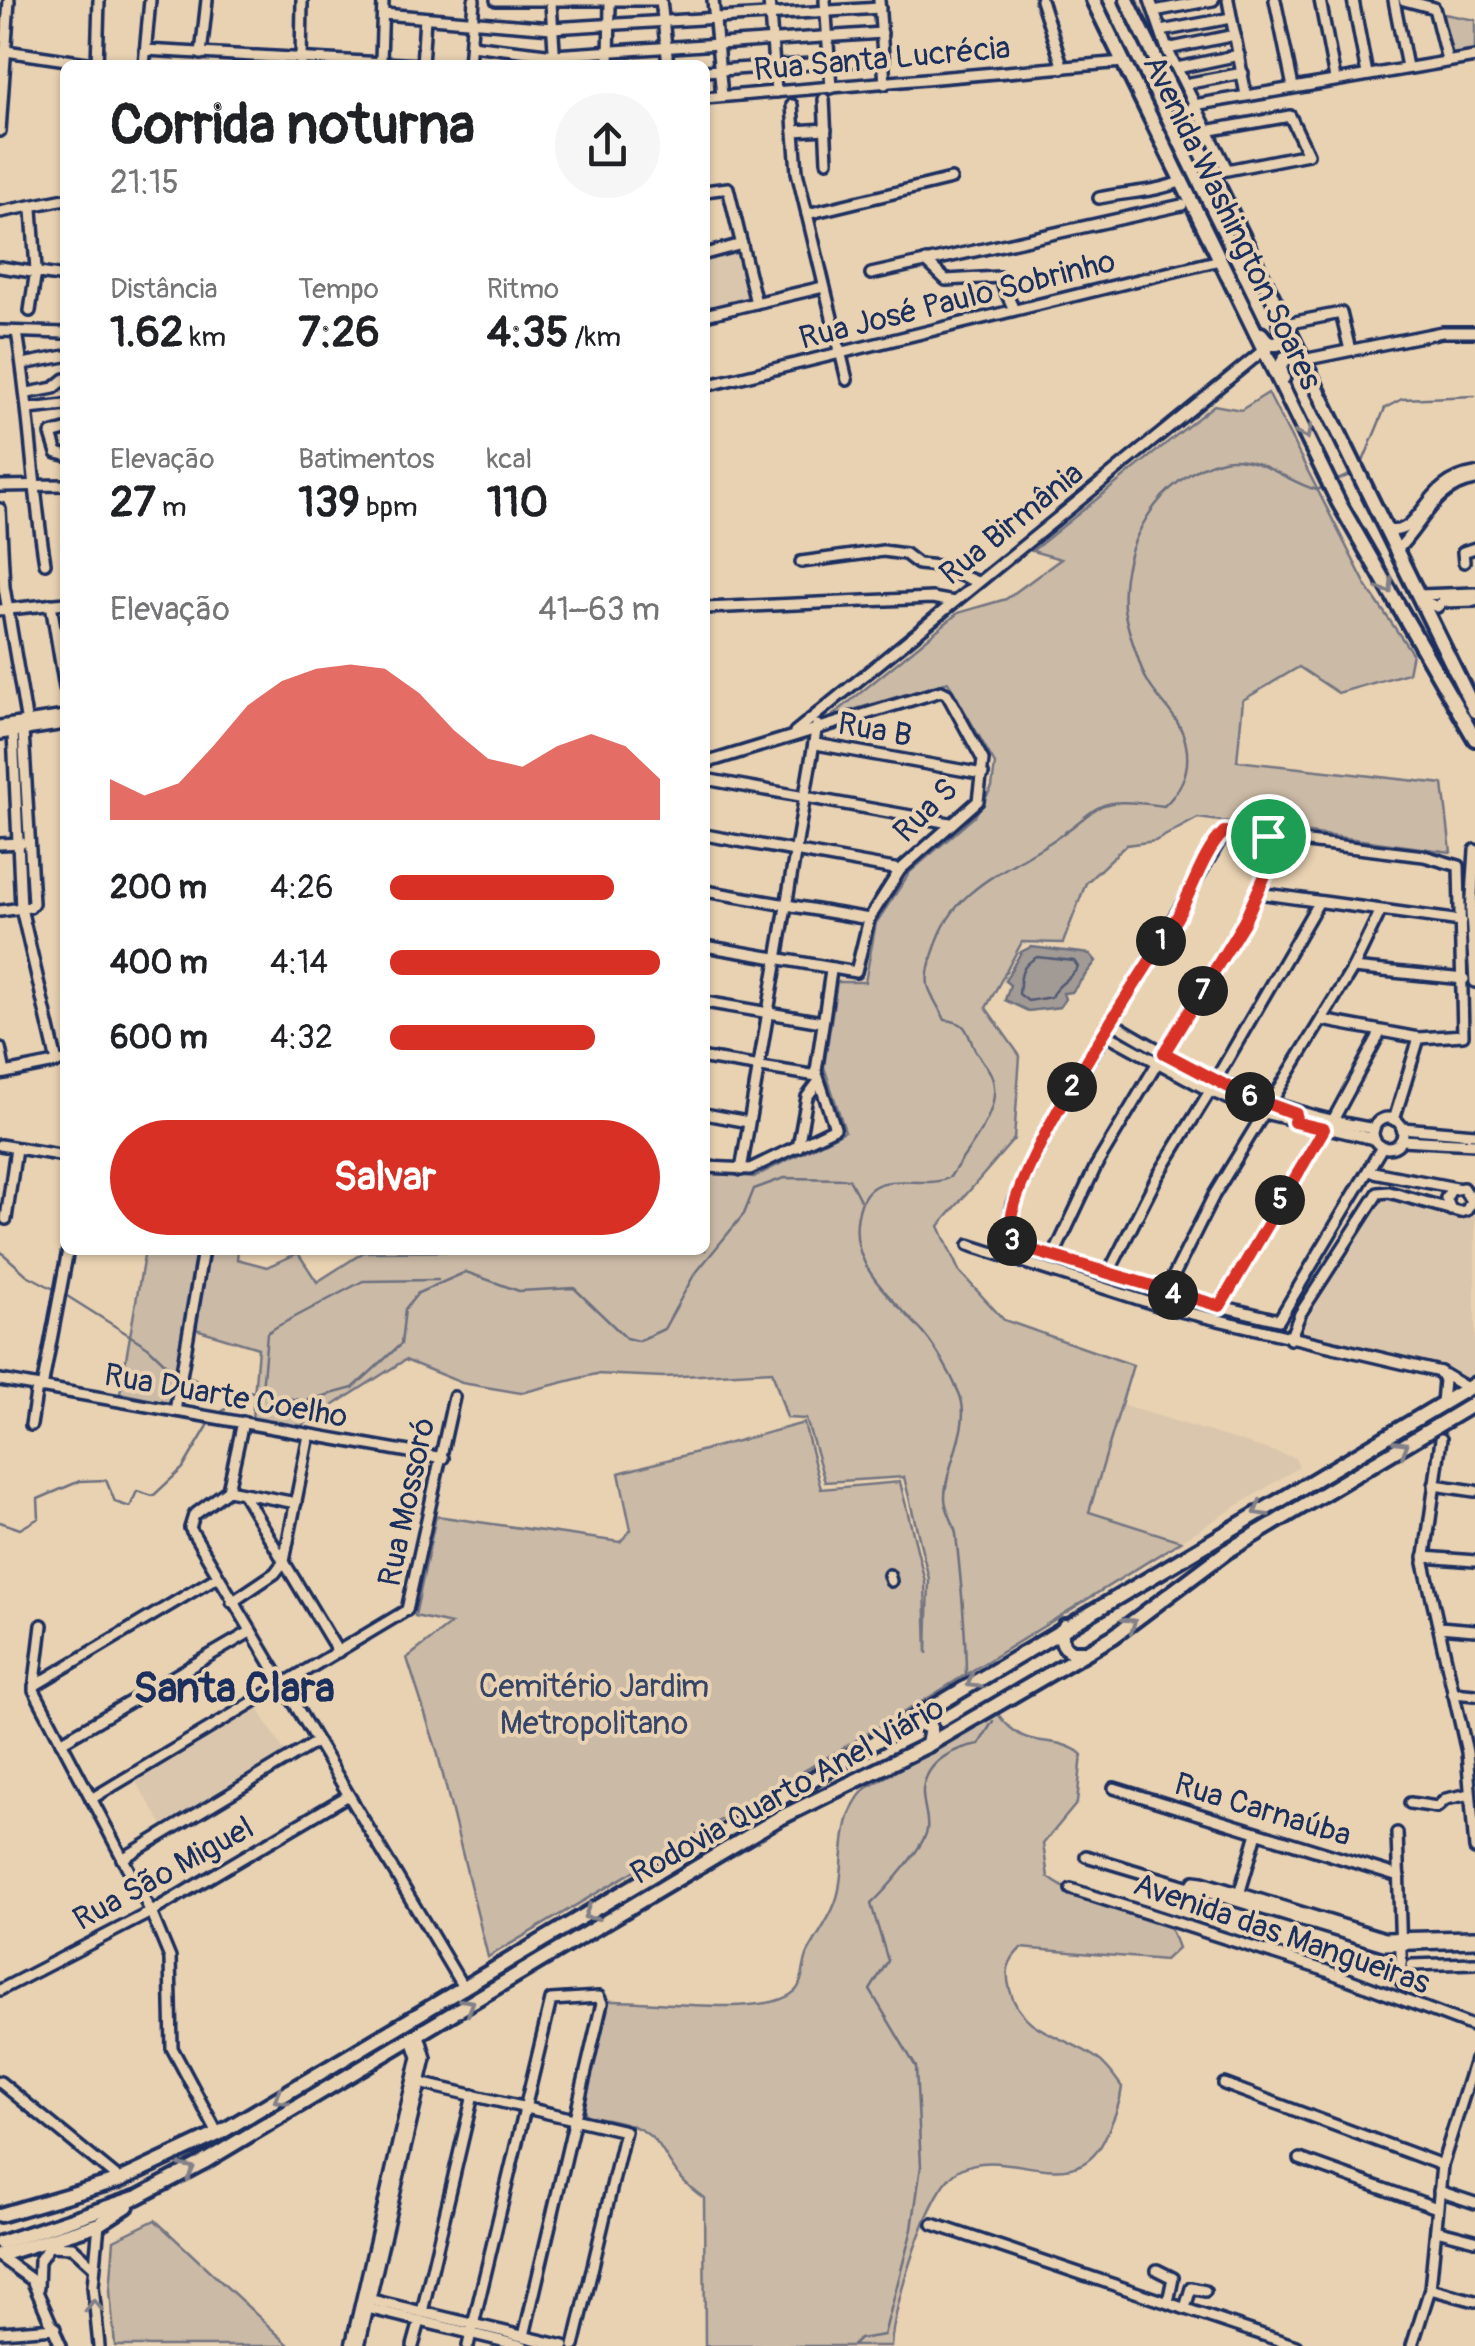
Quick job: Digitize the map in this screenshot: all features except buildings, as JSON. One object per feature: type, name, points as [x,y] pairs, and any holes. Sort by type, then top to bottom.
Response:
[{"type":"highway","name":"Avenida Washington Soares","points":[[1093,0],[1339,503],[1475,739]]},
{"type":"highway","name":"Avenida Washington Soares","points":[[1128,0],[1187,102],[1184,118],[1475,710]]},
{"type":"highway","points":[[1253,324],[1269,344],[1278,344],[1283,336],[1282,317]]},
{"type":"highway","points":[[1284,389],[1280,368],[1285,358],[1296,360],[1311,377]]},
{"type":"highway","name":"Rodovia Quarto Anel Viário","points":[[0,2215],[120,2180],[218,2134],[1471,1386]]},
{"type":"highway","name":"Rodovia Quarto Anel Viário","points":[[0,2243],[138,2197],[415,2037],[776,1820],[962,1725],[1153,1608],[1226,1552],[1475,1403]]},
{"type":"highway","points":[[1319,1476],[1331,1490]]},
{"type":"highway","points":[[1065,1626],[1061,1636],[1064,1646],[1072,1652],[1085,1651]]},
{"type":"highway","points":[[912,1720],[931,1728],[928,1744]]},
{"type":"highway","points":[[402,2026],[415,2037]]},
{"type":"highway","points":[[316,2077],[324,2090]]},
{"type":"highway","points":[[0,2256],[99,2224],[138,2197]]},
{"type":"street","points":[[0,132],[9,0]]},
{"type":"street","points":[[98,60],[99,0]]},
{"type":"street","points":[[144,60],[150,0]]},
{"type":"street","points":[[201,54],[207,0]]},
{"type":"street","points":[[301,60],[302,0]]},
{"type":"street","points":[[144,50],[187,60],[201,54],[381,60],[384,0]]},
{"type":"street","points":[[470,60],[474,0]]},
{"type":"street","points":[[496,0],[661,0],[668,60]]},
{"type":"street","points":[[714,0],[722,96]]},
{"type":"street","points":[[769,0],[776,92]]},
{"type":"street","points":[[825,0],[832,88]]},
{"type":"street","points":[[1040,0],[1063,68]]},
{"type":"street","name":"Avenida Washington Soares","points":[[1150,0],[1185,84],[1187,102],[1228,169]]},
{"type":"street","points":[[1154,11],[1213,0]]},
{"type":"street","points":[[1228,0],[1246,95]]},
{"type":"street","points":[[1275,0],[1293,86]]},
{"type":"street","points":[[1320,0],[1336,79]]},
{"type":"street","points":[[1352,0],[1366,74]]},
{"type":"street","points":[[1394,0],[1407,67]]},
{"type":"street","points":[[1404,0],[1431,6],[1447,60]]},
{"type":"street","points":[[609,60],[610,2]]},
{"type":"street","points":[[551,3],[555,60]]},
{"type":"street","points":[[383,14],[552,28],[610,27],[771,18],[879,4],[885,84]]},
{"type":"street","points":[[422,60],[426,18]]},
{"type":"street","points":[[1160,31],[1231,18]]},
{"type":"street","points":[[471,45],[555,60],[609,52],[882,33]]},
{"type":"street","points":[[1168,49],[1235,35]]},
{"type":"street","points":[[6,52],[63,60]]},
{"type":"street","points":[[1177,68],[1239,55]]},
{"type":"street","points":[[1187,102],[1475,57]]},
{"type":"street","points":[[710,71],[884,59]]},
{"type":"street","name":"Rua Santa Lucrécia","points":[[710,97],[1124,62]]},
{"type":"street","points":[[1185,84],[1242,72]]},
{"type":"street","points":[[824,99],[828,161]]},
{"type":"street","points":[[792,105],[796,166],[847,380]]},
{"type":"street","points":[[1206,131],[1290,116],[1308,154],[1212,173]]},
{"type":"street","points":[[794,131],[826,129]]},
{"type":"street","points":[[807,214],[951,179]]},
{"type":"street","points":[[1099,198],[1147,188],[1164,189],[1182,181]]},
{"type":"street","points":[[710,190],[728,188],[756,303]]},
{"type":"street","points":[[0,212],[32,209],[60,200]]},
{"type":"street","points":[[872,274],[1182,205]]},
{"type":"street","points":[[30,311],[36,270],[32,209]]},
{"type":"street","points":[[710,253],[742,244]]},
{"type":"street","name":"Rua José Paulo Sobrinho","points":[[710,385],[1220,260]]},
{"type":"street","points":[[926,262],[946,280],[998,277],[1014,310]]},
{"type":"street","points":[[0,267],[60,276]]},
{"type":"street","points":[[710,314],[823,287]]},
{"type":"street","points":[[1282,317],[1341,313],[1350,350]]},
{"type":"street","points":[[0,331],[60,333]]},
{"type":"street","points":[[17,332],[28,393],[32,486],[44,564]]},
{"type":"street","points":[[1303,360],[1442,332],[1475,332]]},
{"type":"street","name":"Rua Birmânia","points":[[789,737],[1265,349]]},
{"type":"street","points":[[23,364],[60,357]]},
{"type":"street","points":[[28,393],[60,383]]},
{"type":"street","points":[[29,410],[60,406]]},
{"type":"street","points":[[60,431],[51,434],[60,454]]},
{"type":"street","points":[[1387,530],[1401,532],[1412,526],[1438,488],[1475,476]]},
{"type":"street","points":[[1397,550],[1417,531],[1442,494],[1475,476]]},
{"type":"street","points":[[0,486],[60,485]]},
{"type":"street","points":[[0,509],[3,610],[22,729],[34,902],[0,912]]},
{"type":"street","points":[[1464,562],[1463,552],[1475,548]]},
{"type":"street","points":[[801,562],[826,562],[850,552],[894,553],[977,582]]},
{"type":"street","points":[[1420,598],[1475,593]]},
{"type":"street","points":[[710,608],[932,598],[954,602]]},
{"type":"street","points":[[1420,598],[1438,607],[1443,602],[1475,601]]},
{"type":"street","points":[[3,610],[60,603]]},
{"type":"street","points":[[51,604],[60,658]]},
{"type":"street","name":"Rua S","points":[[816,728],[942,691],[983,760],[978,801],[900,870],[869,919],[859,966],[852,974],[830,970]]},
{"type":"street","points":[[740,1170],[816,744],[817,714]]},
{"type":"street","points":[[0,734],[60,718]]},
{"type":"street","points":[[0,726],[22,729],[60,725]]},
{"type":"street","points":[[710,761],[816,728]]},
{"type":"street","points":[[22,729],[14,787],[21,908],[60,1058]]},
{"type":"street","name":"Rua B","points":[[816,744],[983,774]]},
{"type":"street","points":[[710,780],[950,823]]},
{"type":"street","points":[[0,789],[14,787]]},
{"type":"street","points":[[1322,1020],[1419,1038],[1457,1037],[1465,1032],[1460,869],[1451,860],[1230,832],[1218,840],[1114,1023],[1079,1074],[1009,1214],[1010,1238],[1018,1246],[1165,1294],[1279,1320],[1382,1147]]},
{"type":"street","points":[[710,836],[900,870]]},
{"type":"street","points":[[1053,1257],[1096,1166],[1258,892],[1282,838]]},
{"type":"street","points":[[0,844],[29,840]]},
{"type":"street","points":[[1475,850],[1471,912],[1475,982]]},
{"type":"street","points":[[710,892],[869,919]]},
{"type":"street","points":[[1258,892],[1318,904],[1461,920]]},
{"type":"street","points":[[1108,1274],[1156,1178],[1318,904]]},
{"type":"street","points":[[1165,1294],[1214,1195],[1353,968],[1380,912]]},
{"type":"street","points":[[710,947],[830,970],[818,1078],[835,1123],[832,1130],[798,1147],[740,1170],[710,1167]]},
{"type":"street","points":[[1353,968],[1464,980]]},
{"type":"street","points":[[710,1003],[822,1022]]},
{"type":"street","points":[[1114,1023],[1161,1057],[1213,1086],[1295,1118],[1374,1134],[1382,1147]]},
{"type":"street","points":[[1220,1306],[1380,1032]]},
{"type":"street","points":[[1106,1034],[1161,1057]]},
{"type":"street","points":[[1394,1120],[1419,1038]]},
{"type":"street","points":[[0,1048],[3,1073],[60,1062]]},
{"type":"street","points":[[710,1059],[818,1078]]},
{"type":"street","points":[[798,1147],[807,1097],[818,1078]]},
{"type":"street","points":[[710,1115],[748,1122]]},
{"type":"street","points":[[1374,1134],[1380,1121],[1394,1120],[1402,1128],[1425,1135],[1475,1134]]},
{"type":"street","points":[[1402,1128],[1402,1140]]},
{"type":"street","points":[[1382,1147],[1425,1135]]},
{"type":"street","points":[[1444,1136],[1475,1144]]},
{"type":"street","points":[[0,1145],[60,1155]]},
{"type":"street","points":[[6,1219],[16,1148]]},
{"type":"street","points":[[1368,1171],[1469,1191]]},
{"type":"street","points":[[1430,1204],[1469,1191]]},
{"type":"street","points":[[1290,1340],[1300,1314],[1378,1193],[1389,1192],[1452,1211],[1467,1210],[1469,1191]]},
{"type":"street","points":[[1446,1200],[1452,1211]]},
{"type":"street","points":[[969,1244],[1163,1307],[1306,1344],[1440,1372],[1471,1386]]},
{"type":"street","points":[[31,1425],[67,1255]]},
{"type":"street","points":[[175,1411],[202,1255]]},
{"type":"street","points":[[1300,1314],[1306,1344]]},
{"type":"street","points":[[1440,1372],[1444,1380],[1442,1404]]},
{"type":"street","name":"Rua Duarte Coelho","points":[[0,1380],[443,1458]]},
{"type":"street","name":"Rua Mossoró","points":[[91,1799],[408,1608],[454,1396]]},
{"type":"street","points":[[243,1422],[228,1490],[190,1520],[190,1528],[464,1989]]},
{"type":"street","points":[[232,1602],[275,1573],[284,1561],[309,1435]]},
{"type":"street","points":[[1441,1440],[1424,1557],[1472,1760],[1470,1794],[1475,1850]]},
{"type":"street","points":[[1434,1486],[1475,1491]]},
{"type":"street","points":[[228,1490],[296,1503]]},
{"type":"street","points":[[244,1495],[338,1652]]},
{"type":"street","points":[[1424,1557],[1475,1561]]},
{"type":"street","points":[[34,1686],[217,1577]]},
{"type":"street","points":[[42,1625],[34,1686],[151,1912],[172,1970],[172,2048],[218,2134]]},
{"type":"street","points":[[1440,1627],[1475,1630]]},
{"type":"street","points":[[61,1742],[250,1632]]},
{"type":"street","points":[[1453,1692],[1475,1695]]},
{"type":"street","points":[[122,1858],[316,1742]]},
{"type":"street","name":"Rua Carnaúba","points":[[1114,1788],[1398,1876]]},
{"type":"street","points":[[1410,1803],[1437,1807],[1449,1798],[1470,1794]]},
{"type":"street","name":"Rua São Miguel","points":[[0,1990],[151,1912],[347,1796]]},
{"type":"street","name":"Rua Carnaúba","points":[[1397,1833],[1402,1984]]},
{"type":"street","points":[[1238,1898],[1257,1834]]},
{"type":"street","name":"Avenida das Mangueiras","points":[[1086,1856],[1190,1887],[1196,1881],[1238,1898],[1401,1942],[1475,1939]]},
{"type":"street","name":"Avenida das Mangueiras","points":[[1072,1889],[1274,1952],[1475,2027]]},
{"type":"street","points":[[1412,1966],[1475,1963]]},
{"type":"street","points":[[468,2346],[550,2000],[600,1997],[602,2003],[522,2343]]},
{"type":"street","points":[[351,2346],[420,2083],[426,2054],[415,2037]]},
{"type":"street","points":[[392,2188],[418,2057],[415,2037]]},
{"type":"street","points":[[1412,2346],[1430,2288],[1442,2166],[1475,2066]]},
{"type":"street","points":[[0,2082],[120,2180]]},
{"type":"street","points":[[420,2083],[625,2131],[574,2346]]},
{"type":"street","points":[[1224,2084],[1442,2166]]},
{"type":"street","points":[[413,2346],[473,2095]]},
{"type":"street","points":[[1300,2159],[1437,2208]]},
{"type":"street","points":[[1439,2191],[1475,2203]]},
{"type":"street","points":[[99,2224],[94,2266],[94,2320],[99,2346]]},
{"type":"street","points":[[933,2224],[1296,2346]]},
{"type":"street","points":[[1436,2230],[1475,2240]]},
{"type":"street","points":[[38,2290],[39,2260],[49,2246],[72,2247],[94,2266]]},
{"type":"street","points":[[0,2256],[26,2273],[38,2290],[61,2346]]},
{"type":"street","points":[[1157,2270],[1173,2278],[1168,2302]]},
{"type":"street","points":[[1185,2308],[1192,2287],[1204,2291]]},
{"type":"street","points":[[1430,2288],[1475,2302]]},
{"type":"street","points":[[365,2303],[522,2343],[564,2346]]},
{"type":"street","points":[[359,2346],[365,2303]]},
{"type":"street","points":[[0,2332],[55,2328]]},
{"type":"shaded area","points":[[743,254],[753,298],[710,309],[710,260]]},
{"type":"shaded area","points":[[1385,1196],[1462,1218],[1475,1213],[1475,1372],[1464,1379],[1457,1373],[1302,1338],[1300,1332],[1379,1198]]},
{"type":"shaded area","points":[[1122,1405],[1295,1458],[1299,1467],[1181,1541],[1089,1512]]},
{"type":"shaded area","points":[[256,1705],[285,1752],[163,1825],[134,1779]]},
{"type":"green space","points":[[1439,13],[1475,20],[1475,52],[1448,56]]},
{"type":"green space","name":"Cemitério Jardim Metropolitano","points":[[1268,393],[1367,587],[1412,653],[1408,673],[1338,693],[1299,667],[1243,700],[1237,761],[1443,784],[1451,852],[1198,818],[1155,841],[1126,845],[1086,883],[1063,943],[1022,942],[986,1008],[1020,1056],[1014,1139],[939,1226],[959,1271],[1004,1320],[1133,1365],[1089,1512],[1181,1541],[928,1698],[488,1957],[437,1751],[407,1658],[451,1624],[415,1616],[436,1516],[620,1542],[631,1530],[619,1473],[804,1423],[821,1489],[900,1482],[925,1581],[927,1654],[929,1579],[904,1477],[825,1482],[806,1419],[787,1418],[772,1371],[664,1377],[596,1374],[521,1393],[462,1383],[405,1360],[298,1428],[252,1419],[258,1348],[183,1325],[171,1404],[120,1393],[144,1255],[237,1255],[237,1259],[267,1267],[299,1255],[317,1282],[359,1255],[710,1255],[710,1173],[754,1177],[845,1131],[824,1067],[837,982],[865,982],[876,923],[910,872],[975,816],[992,787],[995,764],[948,682],[832,716],[958,613],[1006,599],[1061,559],[1032,551],[1214,405],[1241,410]]},
{"type":"green space","points":[[997,1713],[1019,1734],[1070,1747],[1082,1754],[1077,1803],[1043,1844],[1048,1877],[1077,1893],[1162,1921],[1178,1948],[1165,1960],[1021,1948],[1010,1962],[1010,1990],[1024,2016],[1099,2060],[1122,2087],[1105,2138],[1092,2157],[1076,2167],[1058,2170],[978,2164],[959,2170],[947,2181],[914,2251],[891,2346],[705,2346],[704,2198],[674,2170],[650,2136],[636,2127],[586,2116],[584,2109],[606,2006],[609,2001],[708,2006],[763,2004],[797,1989],[808,1953],[835,1902],[847,1822],[857,1799],[865,1789]]},
{"type":"green space","points":[[155,2220],[290,2346],[115,2346],[110,2291],[114,2240]]},
{"type":"water","points":[[1031,947],[1090,954],[1096,961],[1072,992],[1063,993],[1065,999],[1060,1007],[1028,1011],[1005,1000],[1010,985],[1005,981],[1021,952]]},
{"type":"waterway","points":[[1362,464],[1385,408],[1402,399],[1475,396]]},
{"type":"waterway","points":[[966,1679],[956,1534],[945,1498],[961,1431],[962,1405],[936,1350],[871,1274],[858,1242],[857,1224],[861,1204],[877,1185],[950,1177],[982,1130],[993,1103],[989,1070],[965,1029],[945,1020],[931,994],[930,961],[953,911],[980,885],[1099,807],[1122,802],[1164,806],[1180,786],[1187,763],[1183,733],[1146,678],[1124,608],[1128,560],[1148,516],[1163,497],[1200,468],[1235,459],[1259,464],[1317,490],[1326,486]]},
{"type":"waterway","points":[[1333,482],[1354,473]]},
{"type":"waterway","points":[[219,1414],[248,1391],[305,1401],[353,1388],[401,1344],[405,1309],[418,1293],[466,1272],[519,1291],[574,1288],[626,1338],[638,1341],[664,1329],[694,1275],[744,1214],[754,1189],[784,1178],[849,1179],[860,1200]]},
{"type":"waterway","points":[[0,1251],[27,1275],[52,1288]]},
{"type":"waterway","points":[[262,1391],[267,1333],[278,1326],[363,1281],[438,1280]]},
{"type":"waterway","points":[[67,1296],[148,1347],[171,1369]]},
{"type":"waterway","points":[[186,1376],[235,1398]]},
{"type":"waterway","points":[[0,1522],[20,1529],[39,1518],[38,1499],[80,1481],[106,1480],[115,1502],[130,1507],[137,1491],[153,1496],[183,1468],[212,1419]]},
{"type":"waterway","points":[[852,2346],[859,2339],[884,2335],[912,2229],[921,2166],[916,2067],[870,1990],[888,1961],[871,1904],[924,1838],[927,1825],[923,1790],[929,1771],[951,1753],[979,1744],[993,1721]]},
{"type":"district","name":"Santa Clara","points":[[234,1687]]},
{"type":"route","points":[[1230,832],[1268,836],[1282,838],[1244,922],[1164,1053],[1242,1094],[1296,1114],[1294,1122],[1324,1129],[1220,1306],[1165,1294],[1013,1243],[1007,1227],[1009,1214],[1036,1152],[1079,1074],[1176,920],[1220,835],[1230,832]]}]
